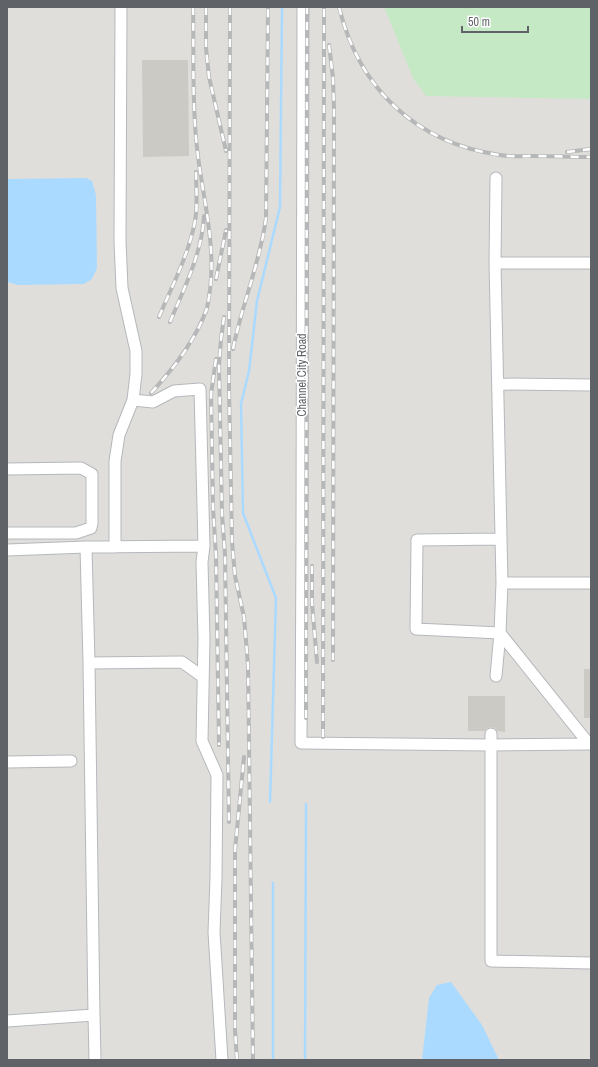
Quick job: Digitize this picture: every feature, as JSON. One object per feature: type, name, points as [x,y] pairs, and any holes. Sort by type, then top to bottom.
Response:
[{"type":"lane","points":[[115,547],[115,461],[119,435],[133,400],[136,374],[136,351],[122,288],[120,241],[121,7]]},
{"type":"lane","name":"Channel City Road","points":[[303,7],[300,743],[490,745]]},
{"type":"lane","points":[[496,178],[495,263],[502,583],[500,633],[496,676]]},
{"type":"lane","points":[[495,263],[591,263]]},
{"type":"lane","points":[[498,384],[591,385]]},
{"type":"lane","points":[[133,400],[153,402],[174,391],[200,389],[204,546],[202,562],[204,639],[202,741],[217,775],[214,932],[222,1060]]},
{"type":"lane","points":[[7,469],[80,468],[92,474],[91,528],[76,533],[7,533]]},
{"type":"lane","points":[[87,530],[98,547]]},
{"type":"lane","points":[[501,539],[417,540],[416,629],[500,633],[590,744]]},
{"type":"lane","points":[[7,550],[86,547],[204,546]]},
{"type":"lane","points":[[86,547],[91,761],[95,1060]]},
{"type":"lane","points":[[502,583],[591,583]]},
{"type":"lane","points":[[89,663],[182,662],[204,677]]},
{"type":"lane","points":[[491,734],[491,961],[591,963]]},
{"type":"lane","points":[[490,745],[590,744]]},
{"type":"lane","points":[[7,762],[91,761]]},
{"type":"lane","points":[[7,1021],[94,1015]]},
{"type":"shaded area","points":[[7,7],[591,7],[591,1060],[7,1060]]},
{"type":"green space","points":[[384,7],[591,7],[591,99],[426,96],[413,78]]},
{"type":"water","points":[[86,178],[92,181],[96,195],[97,268],[92,279],[84,284],[18,285],[7,282],[7,179]]},
{"type":"water","points":[[451,982],[482,1025],[499,1060],[422,1060],[429,998],[437,985]]},
{"type":"building","points":[[142,60],[188,60],[189,156],[143,157]]},
{"type":"building","points":[[584,669],[591,669],[591,718],[584,718]]},
{"type":"building","points":[[468,696],[505,696],[505,732],[497,731],[495,728],[491,727],[487,728],[485,731],[468,731]]},
{"type":"waterway","points":[[270,802],[276,598],[243,513],[241,404],[249,371],[257,301],[280,207],[282,7]]},
{"type":"waterway","points":[[305,1060],[306,804]]},
{"type":"waterway","points":[[273,883],[273,1060]]},
{"type":"railway","points":[[193,7],[196,138],[211,246],[210,289],[206,312]]},
{"type":"railway","points":[[206,7],[206,48],[209,77],[226,151]]},
{"type":"railway","points":[[230,7],[229,388],[232,541],[235,576],[244,617],[248,665],[253,1060]]},
{"type":"railway","points":[[233,349],[260,251],[266,218],[268,7]]},
{"type":"railway","points":[[306,718],[307,7]]},
{"type":"railway","points":[[323,737],[324,7]]},
{"type":"railway","points":[[339,7],[348,36],[361,63],[377,87],[396,107],[417,125],[442,138],[470,149],[500,155],[591,157]]},
{"type":"railway","points":[[329,45],[333,78],[334,109],[333,660]]},
{"type":"railway","points":[[567,152],[591,149]]},
{"type":"railway","points":[[159,317],[189,246],[195,221],[197,196],[196,172]]},
{"type":"railway","points":[[170,322],[196,257],[203,230],[204,216]]},
{"type":"railway","points":[[216,279],[226,230]]},
{"type":"railway","points":[[151,393],[184,353],[197,331],[207,308]]},
{"type":"railway","points":[[224,317],[219,365],[222,514],[225,555],[229,822]]},
{"type":"railway","points":[[216,359],[211,394],[213,507],[216,556],[219,745]]},
{"type":"railway","points":[[312,566],[312,603],[317,662]]},
{"type":"railway","points":[[237,1060],[235,1030],[235,850],[244,757]]}]
